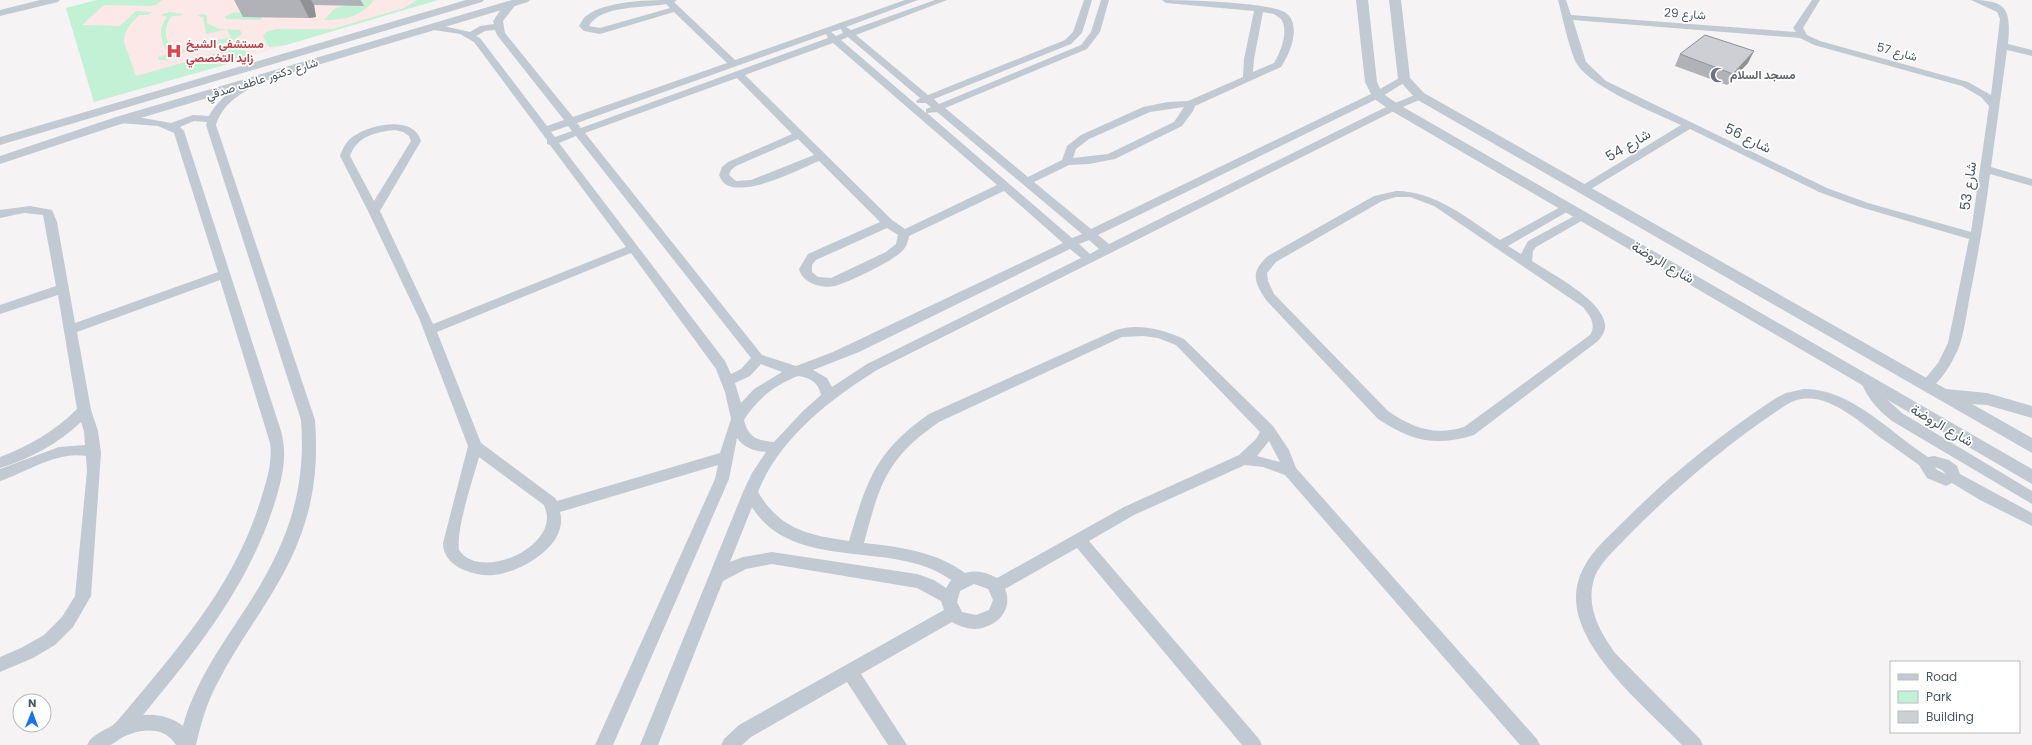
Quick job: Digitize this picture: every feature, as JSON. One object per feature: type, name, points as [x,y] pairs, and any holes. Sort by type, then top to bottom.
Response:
[{"type":"street","points":[[0,13],[54,0]]},
{"type":"street","name":"شارع دكتور عاطف صدقي","points":[[0,141],[478,0]]},
{"type":"street","points":[[551,142],[840,26],[913,0]]},
{"type":"street","points":[[544,131],[834,39],[943,0]]},
{"type":"street","points":[[910,105],[1068,42],[1077,33],[1088,0]]},
{"type":"street","points":[[921,114],[1084,47],[1090,42],[1097,30],[1105,0]]},
{"type":"street","points":[[1067,162],[1071,148],[1085,137],[1148,109],[1168,105],[1190,104],[1278,65],[1287,47],[1286,18],[1275,11],[1166,0]]},
{"type":"street","points":[[1362,0],[1371,82],[1377,95]]},
{"type":"street","points":[[604,745],[722,479],[726,457],[736,421],[745,406],[755,396],[780,377],[794,370],[826,361],[854,349],[1377,95],[1404,79],[1395,0]]},
{"type":"street","name":"شارع 56","points":[[1562,0],[1581,63],[1590,73],[1603,83],[1843,198],[1975,237]]},
{"type":"street","points":[[1801,35],[1798,28],[1802,24],[1816,0]]},
{"type":"street","name":"شارع 53","points":[[1926,386],[1939,373],[1948,358],[1954,343],[1975,237],[2003,46],[2006,18],[2004,13],[1992,5],[1975,0]]},
{"type":"street","points":[[518,2],[501,15],[498,27],[500,33],[758,358],[794,370],[805,372],[822,380],[828,395]]},
{"type":"street","name":"شارع دكتور عاطف صدقي","points":[[0,160],[120,120],[518,2]]},
{"type":"street","points":[[673,4],[600,31],[593,31],[584,26],[584,22],[593,15],[626,6],[673,4],[799,135],[888,223],[904,234]]},
{"type":"street","points":[[1248,77],[1249,60],[1259,10]]},
{"type":"street","name":"شارع 29","points":[[1567,17],[1801,35]]},
{"type":"street","name":"شارع 57","points":[[1802,24],[1804,30],[1810,36],[1829,44],[1997,89]]},
{"type":"street","points":[[840,26],[1108,250]]},
{"type":"street","points":[[434,27],[455,29],[471,35],[477,40],[551,142],[720,364],[728,380],[734,404],[736,421],[743,437],[752,443],[763,447],[776,448]]},
{"type":"street","points":[[471,35],[483,28],[498,27]]},
{"type":"street","points":[[825,32],[1089,259]]},
{"type":"street","name":"شارع 57","points":[[1801,35],[1827,46],[1965,84],[1985,95],[1995,106]]},
{"type":"street","points":[[2003,46],[2032,53]]},
{"type":"street","name":"شارع الروضة","points":[[1404,79],[1420,96],[2032,446]]},
{"type":"street","points":[[186,745],[197,705],[207,684],[275,574],[288,549],[302,508],[309,479],[311,458],[308,420],[211,125],[212,119],[218,108],[228,98],[258,80]]},
{"type":"street","name":"شارع الروضة","points":[[1377,95],[1394,107],[2032,477]]},
{"type":"street","points":[[649,745],[750,492],[776,448],[795,426],[828,395],[872,367],[1394,107],[1420,96]]},
{"type":"street","points":[[1026,182],[1067,162],[1089,162],[1110,157],[1178,124],[1188,111],[1190,104]]},
{"type":"street","points":[[172,127],[193,118],[212,119]]},
{"type":"street","points":[[120,120],[159,123],[172,127],[178,132],[274,431],[278,454],[265,515],[247,557],[222,601],[188,649],[120,730]]},
{"type":"street","name":"شارع 54","points":[[1582,190],[1689,125]]},
{"type":"street","points":[[374,211],[416,141],[414,134],[406,129],[394,127],[373,131],[354,140],[346,148],[345,156],[374,211],[430,330],[475,446],[550,502],[553,508],[554,519],[550,532],[541,544],[527,558],[508,567],[488,570],[470,568],[457,560],[450,548],[456,517],[475,446]]},
{"type":"street","points":[[799,135],[732,164],[726,169],[724,175],[727,180],[738,185],[752,183],[821,156]]},
{"type":"street","points":[[1985,169],[2032,182]]},
{"type":"street","points":[[904,234],[1005,186]]},
{"type":"street","points":[[1396,194],[1411,194],[1438,204],[1526,262],[1587,304],[1596,314],[1600,325],[1599,332],[1594,338],[1469,431],[1453,436],[1434,437],[1416,433],[1398,425],[1383,415],[1270,297],[1263,287],[1260,276],[1263,267],[1272,259],[1378,198],[1396,194]]},
{"type":"street","points":[[1501,245],[1568,207]]},
{"type":"street","points":[[0,214],[19,209],[37,209],[48,213],[52,222],[84,410],[91,431],[94,453],[94,471],[83,596],[75,615],[58,633],[35,650],[0,665]]},
{"type":"street","points":[[1526,262],[1527,251],[1532,244],[1584,216]]},
{"type":"street","points":[[888,223],[812,257],[806,262],[805,269],[807,276],[814,280],[833,282],[890,255],[899,249],[903,242],[904,234]]},
{"type":"street","points":[[430,330],[633,248]]},
{"type":"street","points":[[71,330],[224,274]]},
{"type":"street","points":[[0,310],[64,288]]},
{"type":"street","points":[[855,547],[877,477],[888,458],[909,436],[934,418],[1120,333],[1135,331],[1151,332],[1166,336],[1180,342],[1268,430],[1284,454],[1290,471],[1531,745]]},
{"type":"street","points":[[728,380],[748,372],[754,366],[758,358]]},
{"type":"street","points":[[1868,382],[1872,392],[1886,409],[1966,461],[2032,498]]},
{"type":"street","points":[[1694,745],[1608,658],[1590,627],[1583,596],[1585,582],[1590,570],[1597,560],[1633,521],[1670,487],[1744,427],[1790,396],[1812,394],[1838,401],[1862,415],[1899,444],[1929,462]]},
{"type":"street","points":[[1941,394],[1987,399],[2032,412]]},
{"type":"street","points":[[25,460],[73,422],[84,410]]},
{"type":"street","points":[[997,586],[1078,539],[1152,500],[1244,459],[1261,443],[1268,430]]},
{"type":"street","points":[[1945,447],[1929,462],[1927,470],[1935,476],[1946,480],[1966,461]]},
{"type":"street","points":[[0,466],[77,449],[87,450],[94,453]]},
{"type":"street","points":[[553,508],[726,457]]},
{"type":"street","points":[[1244,459],[1263,462],[1290,471]]},
{"type":"street","points":[[1953,475],[1997,503],[2032,520]]},
{"type":"street","points":[[750,492],[755,503],[771,522],[795,536],[824,543],[855,547],[930,561],[947,569],[962,580]]},
{"type":"street","points":[[1078,539],[1253,745]]},
{"type":"street","points":[[817,564],[824,543]]},
{"type":"street","points":[[716,577],[743,563],[772,558],[917,580],[929,584],[951,605],[969,622],[988,619],[998,610],[1001,598],[997,586],[981,577],[962,580],[951,591],[951,605]]},
{"type":"street","points":[[730,745],[745,731],[850,672],[951,605]]},
{"type":"street","points":[[850,672],[898,745]]},
{"type":"street","points":[[96,745],[120,730],[151,722],[176,728],[186,745]]},
{"type":"shaded area","name":"مستشفى الشيخ زايد التخصصي","points":[[97,0],[438,0],[94,102],[66,8]]},
{"type":"green space","points":[[97,0],[162,0],[156,5],[150,6],[104,5],[82,25],[120,26],[136,11],[152,12],[148,15],[139,15],[127,30],[124,38],[124,42],[136,76],[238,47],[243,47],[248,56],[242,60],[94,102],[66,8]]},
{"type":"green space","points":[[363,0],[374,0],[369,6],[358,14],[346,18],[324,20],[334,9],[346,5],[359,5]]},
{"type":"green space","points":[[417,0],[438,0],[286,45],[269,47],[263,36],[266,32],[276,29],[332,29],[404,8]]},
{"type":"green space","points":[[170,12],[183,14],[179,16],[172,16],[169,20],[166,30],[168,43],[173,52],[183,49],[185,52],[166,60],[159,60],[158,57],[168,54],[163,44],[161,35],[162,26],[167,17],[160,15]]},
{"type":"green space","points":[[248,12],[244,17],[262,17],[260,20],[227,19],[224,17],[232,13]]},
{"type":"green space","points":[[201,14],[207,15],[207,23],[219,29],[240,30],[242,34],[239,37],[224,43],[213,46],[204,46],[202,44],[231,37],[227,30],[206,34],[203,17],[197,16]]},
{"type":"building","points":[[1705,35],[1754,51],[1733,74],[1680,54]]},
{"type":"place","name":"مستشفى الشيخ زايد التخصصي","points":[[174,51]]},
{"type":"place","name":"مسجد السلام","points":[[1718,75]]}]
